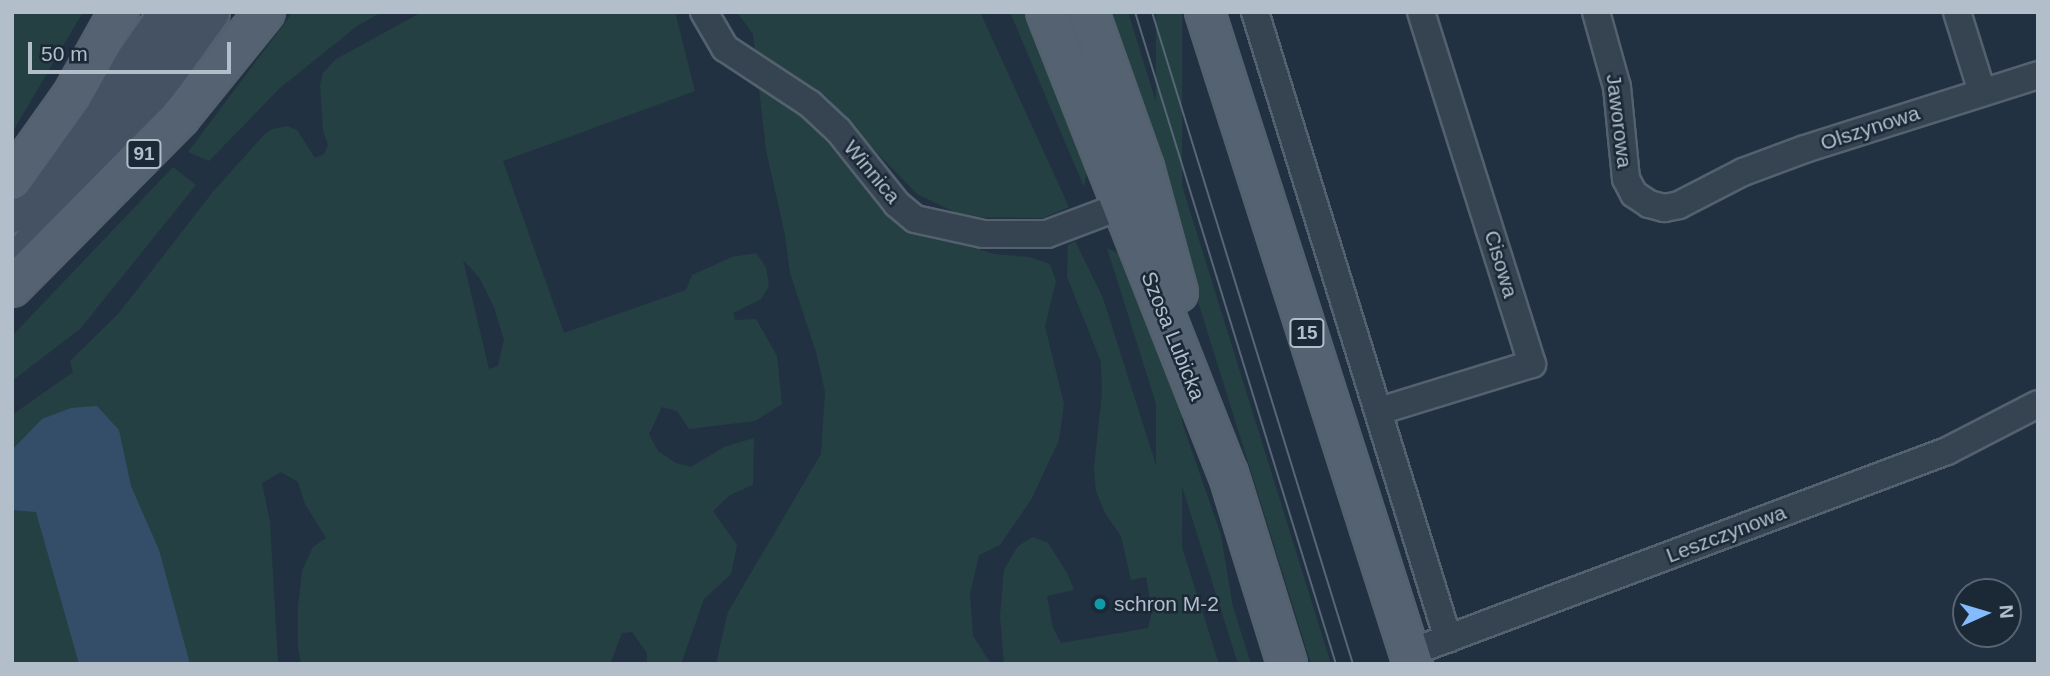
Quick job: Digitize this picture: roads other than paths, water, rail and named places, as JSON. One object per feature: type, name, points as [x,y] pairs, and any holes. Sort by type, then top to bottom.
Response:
[{"type":"main road","points":[[12,180],[72,96],[119,12]]},
{"type":"main road","name":"91","points":[[12,287],[180,117],[265,12]]},
{"type":"main road","name":"Szosa Lubicka","points":[[1046,12],[1228,473],[1287,664]]},
{"type":"main road","points":[[1089,12],[1144,167],[1228,473]]},
{"type":"main road","name":"15","points":[[1205,12],[1411,659]]},
{"type":"street","points":[[12,213],[116,85],[168,12]]},
{"type":"street","points":[[12,268],[148,98],[211,12]]},
{"type":"street","name":"Winnica","points":[[704,12],[725,48],[810,104],[838,130],[897,204],[915,219],[984,234],[1047,234],[1121,206]]},
{"type":"street","points":[[1255,12],[1448,639]]},
{"type":"street","name":"Cisowa","points":[[1379,411],[1532,364],[1421,12]]},
{"type":"street","name":"Jaworowa","points":[[1596,12],[1617,87],[1626,179],[1634,194],[1649,204],[1664,208],[1679,205],[1705,191]]},
{"type":"street","points":[[1957,12],[1982,92]]},
{"type":"street","name":"Olszynowa","points":[[1705,191],[1743,172],[1805,149],[2038,75]]},
{"type":"street","name":"Leszczynowa","points":[[1411,659],[1448,639],[1947,451],[2038,404]]},
{"type":"water","points":[[97,406],[119,430],[131,486],[159,550],[190,664],[79,664],[36,512],[12,510],[12,450],[42,419],[71,408]]},
{"type":"tram line","points":[[1135,12],[1336,664]]},
{"type":"tram line","points":[[1152,12],[1353,664]]},
{"type":"place","name":"schron M-2","points":[[1100,604]]}]
